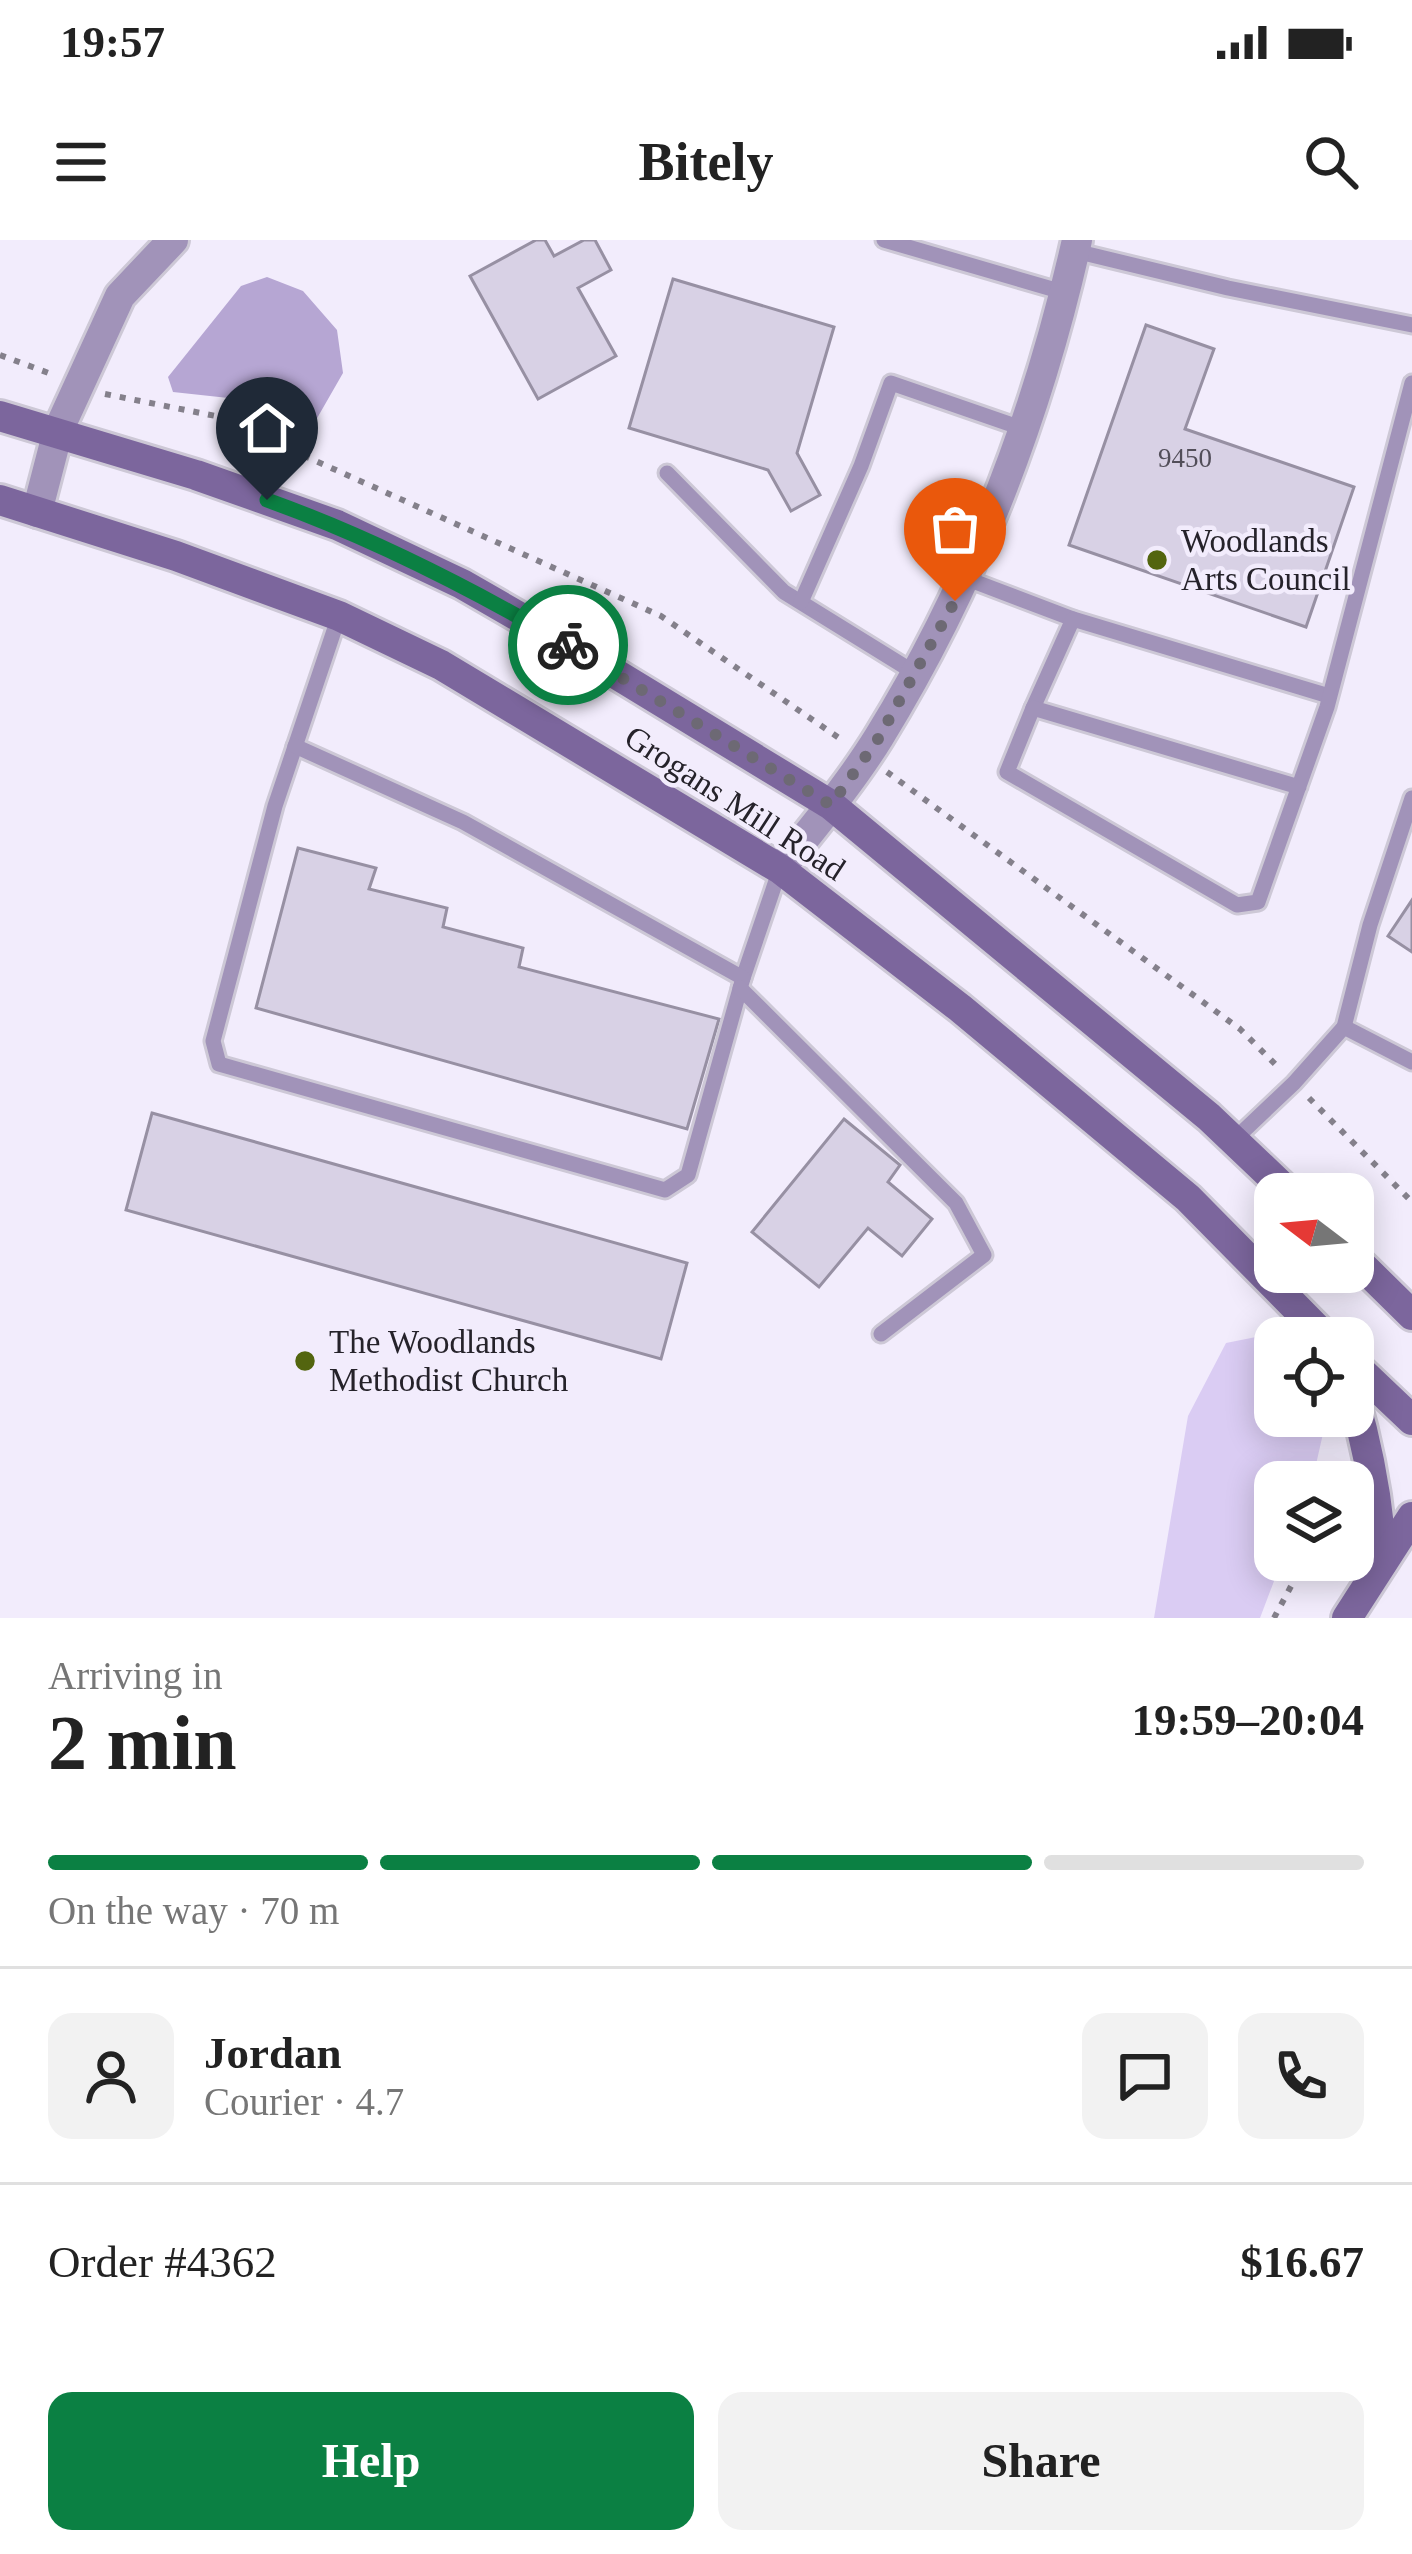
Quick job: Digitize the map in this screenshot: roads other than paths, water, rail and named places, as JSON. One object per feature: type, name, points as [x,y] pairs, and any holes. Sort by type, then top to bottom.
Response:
[{"type":"main road","name":"Grogans Mill Road","points":[[0,416],[338,525],[462,584],[831,805],[1234,1139],[1269,1173]]},
{"type":"main road","name":"Grogans Mill Road","points":[[0,500],[176,556],[339,616],[441,664],[780,868],[960,1008],[1188,1198],[1305,1317]]},
{"type":"main road","points":[[1374,1278],[1410,1313]]},
{"type":"main road","points":[[1374,1384],[1412,1420]]},
{"type":"main road","points":[[1362,1437],[1382,1563]]},
{"type":"main road","points":[[1347,1618],[1412,1516]]},
{"type":"street","points":[[37,512],[58,431],[120,296],[173,240]]},
{"type":"street","points":[[780,868],[878,739],[965,578],[1024,429],[1076,245]]},
{"type":"lane","points":[[884,240],[1066,292]]},
{"type":"lane","points":[[1076,245],[1228,288],[1412,325]]},
{"type":"lane","points":[[801,602],[861,466],[891,383],[1024,429]]},
{"type":"lane","points":[[1073,619],[1006,772],[1237,905],[1258,902],[1330,696],[1412,383]]},
{"type":"lane","points":[[667,473],[784,592],[915,673]]},
{"type":"lane","points":[[965,578],[1073,619],[1330,696]]},
{"type":"lane","points":[[339,616],[275,806],[213,1041],[219,1064],[665,1190],[688,1175],[780,868]]},
{"type":"lane","points":[[1033,708],[1299,787]]},
{"type":"lane","points":[[295,746],[463,822],[742,983],[956,1203],[984,1255],[881,1334]]},
{"type":"lane","points":[[1234,1139],[1344,1027],[1370,926],[1412,799]]},
{"type":"lane","points":[[1344,1027],[1412,1062]]},
{"type":"place","name":"Woodlands Arts Council","points":[[1157,560]]},
{"type":"place","name":"The Woodlands Methodist Church","points":[[305,1361]]}]
